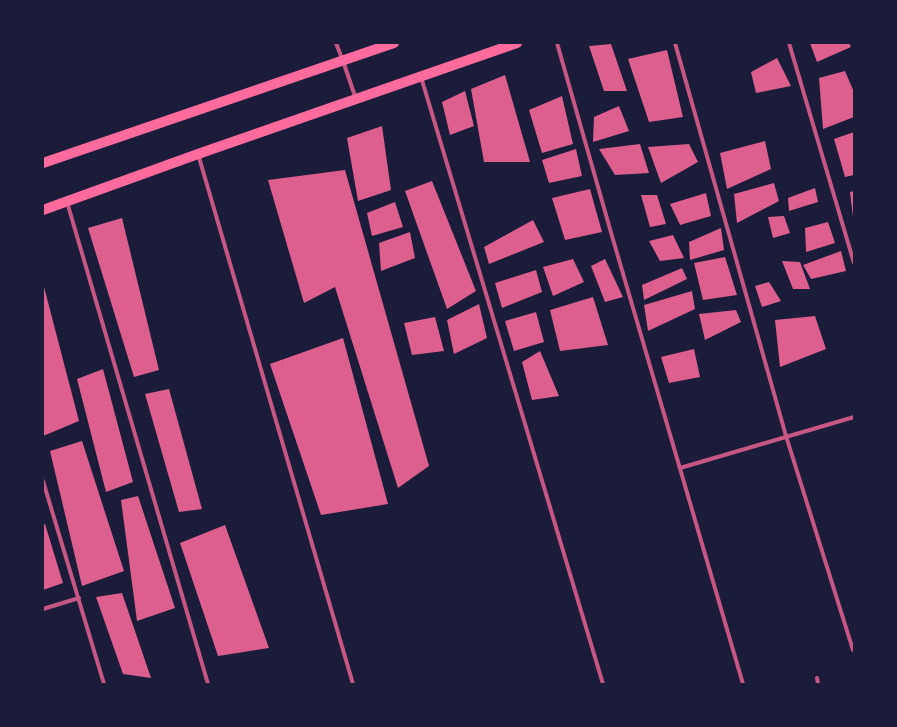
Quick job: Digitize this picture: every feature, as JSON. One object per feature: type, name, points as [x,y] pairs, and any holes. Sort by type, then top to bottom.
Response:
[{"type":"main road","points":[[43,163],[394,43]]},
{"type":"main road","points":[[43,210],[198,154],[517,43]]},
{"type":"street","points":[[336,43],[356,100]]},
{"type":"street","points":[[557,43],[743,684]]},
{"type":"street","points":[[675,43],[786,436],[853,650]]},
{"type":"street","points":[[789,43],[854,263]]},
{"type":"street","points":[[421,77],[603,684]]},
{"type":"street","points":[[198,154],[353,684]]},
{"type":"street","points":[[67,201],[208,684]]},
{"type":"street","points":[[680,468],[854,417]]},
{"type":"street","points":[[43,481],[104,684]]},
{"type":"street","points":[[43,609],[79,598]]},
{"type":"street","points":[[817,678],[818,684]]},
{"type":"building","points":[[810,43],[849,43],[851,47],[817,62]]},
{"type":"building","points":[[611,44],[627,91],[604,91],[589,46]]},
{"type":"building","points":[[667,50],[683,117],[649,122],[628,59]]},
{"type":"building","points":[[777,58],[791,86],[756,93],[751,72]]},
{"type":"building","points":[[845,71],[854,92],[854,117],[823,129],[819,78]]},
{"type":"building","points":[[505,75],[530,162],[484,162],[471,89]]},
{"type":"building","points":[[465,91],[474,126],[450,135],[442,102]]},
{"type":"building","points":[[562,96],[573,144],[542,153],[529,110]]},
{"type":"building","points":[[619,106],[629,131],[593,142],[594,117]]},
{"type":"building","points":[[382,126],[391,190],[358,201],[347,138]]},
{"type":"building","points":[[854,132],[854,175],[845,177],[834,139]]},
{"type":"building","points":[[765,141],[771,169],[727,189],[720,153]]},
{"type":"building","points":[[640,144],[649,173],[615,175],[599,149]]},
{"type":"building","points":[[689,144],[698,162],[661,183],[648,147]]},
{"type":"building","points":[[576,149],[582,176],[549,183],[542,160]]},
{"type":"building","points":[[345,170],[429,466],[398,488],[335,287],[304,303],[268,180]]},
{"type":"building","points":[[432,181],[476,291],[447,309],[405,191]]},
{"type":"building","points":[[774,183],[779,201],[737,223],[734,194]]},
{"type":"building","points":[[815,188],[818,202],[789,211],[788,198]]},
{"type":"building","points":[[590,189],[602,232],[565,240],[552,198]]},
{"type":"building","points":[[854,191],[854,216],[853,217],[850,192]]},
{"type":"building","points":[[706,193],[711,216],[680,225],[670,204]]},
{"type":"building","points":[[641,195],[657,195],[666,224],[650,227]]},
{"type":"building","points":[[395,202],[403,227],[372,236],[367,213]]},
{"type":"building","points":[[784,216],[790,233],[773,238],[768,217]]},
{"type":"building","points":[[122,218],[159,370],[134,377],[88,228]]},
{"type":"building","points":[[533,220],[544,242],[489,264],[484,247]]},
{"type":"building","points":[[828,222],[835,243],[806,252],[805,228]]},
{"type":"building","points":[[721,228],[724,250],[690,260],[689,242]]},
{"type":"building","points":[[410,232],[415,258],[381,271],[379,243]]},
{"type":"building","points":[[673,235],[684,258],[660,261],[649,241]]},
{"type":"building","points":[[841,251],[846,271],[811,279],[803,265]]},
{"type":"building","points":[[725,257],[737,295],[703,300],[694,263]]},
{"type":"building","points":[[573,259],[584,282],[553,296],[543,267]]},
{"type":"building","points":[[605,259],[623,297],[605,302],[591,266]]},
{"type":"building","points":[[782,261],[800,262],[810,289],[793,289]]},
{"type":"building","points":[[682,268],[687,279],[644,300],[642,285]]},
{"type":"building","points":[[536,270],[542,292],[502,308],[495,283]]},
{"type":"building","points":[[769,282],[781,301],[762,307],[755,286]]},
{"type":"building","points":[[43,283],[79,421],[43,436]]},
{"type":"building","points":[[692,291],[695,309],[648,331],[644,305]]},
{"type":"building","points":[[593,297],[608,345],[560,351],[550,310]]},
{"type":"building","points":[[479,304],[487,338],[454,354],[447,320]]},
{"type":"building","points":[[736,310],[741,322],[705,340],[699,314]]},
{"type":"building","points":[[536,312],[544,342],[514,351],[505,321]]},
{"type":"building","points":[[815,316],[826,349],[780,367],[775,320]]},
{"type":"building","points":[[435,317],[444,351],[412,355],[404,323]]},
{"type":"building","points":[[343,338],[388,504],[321,515],[270,364]]},
{"type":"building","points":[[694,349],[700,377],[669,383],[661,357]]},
{"type":"building","points":[[540,351],[559,396],[532,400],[522,362]]},
{"type":"building","points":[[103,369],[133,482],[106,492],[77,379]]},
{"type":"building","points":[[169,389],[202,509],[179,512],[145,394]]},
{"type":"building","points":[[82,441],[124,571],[82,586],[50,451]]},
{"type":"building","points":[[138,496],[175,608],[137,621],[121,500]]},
{"type":"building","points":[[45,524],[63,583],[43,590],[43,525]]},
{"type":"building","points":[[225,525],[269,648],[218,656],[180,543]]},
{"type":"building","points":[[122,593],[151,678],[123,674],[96,597]]}]
